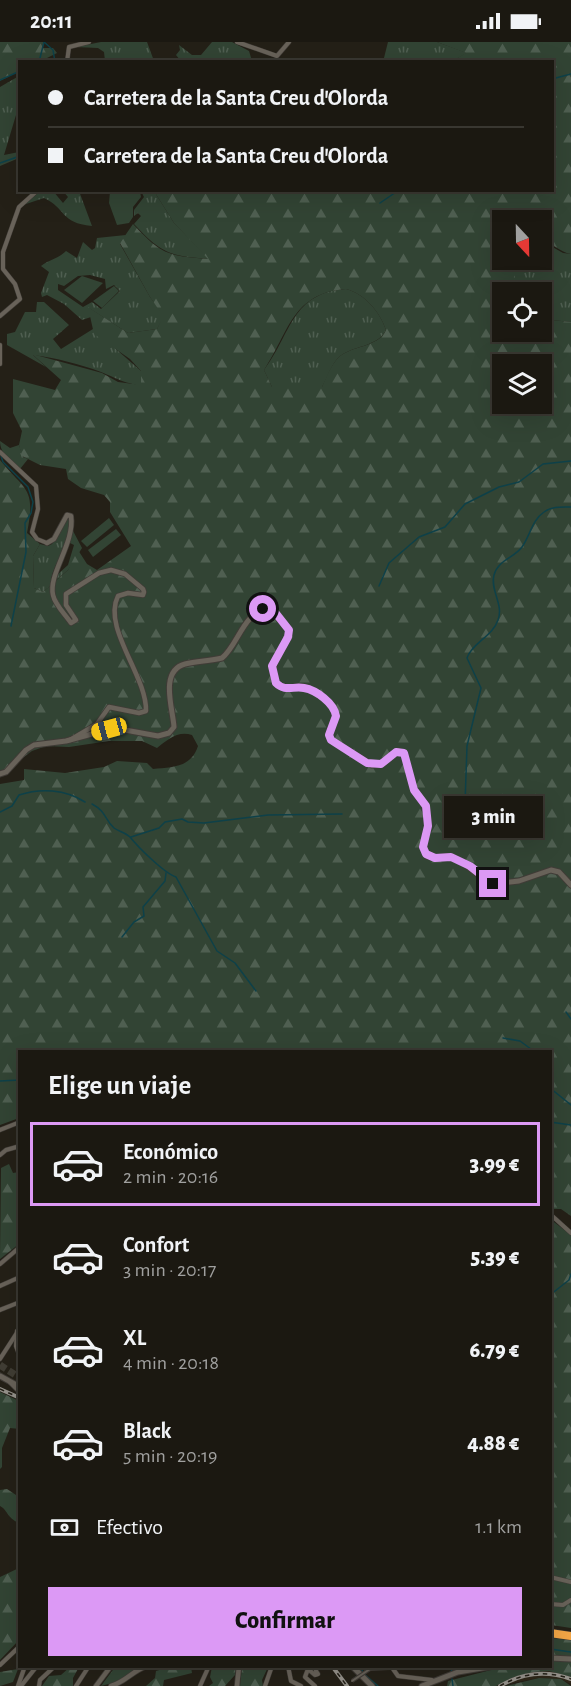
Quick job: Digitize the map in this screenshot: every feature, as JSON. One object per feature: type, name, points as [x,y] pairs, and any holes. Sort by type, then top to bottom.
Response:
[{"type":"highway","points":[[552,1631],[571,1634]]},
{"type":"main road","points":[[0,774],[6,772],[32,746],[70,740],[114,728],[158,735],[169,734],[174,727],[169,699],[175,670],[183,664],[222,658],[249,620],[263,609],[270,608],[286,624],[289,632],[272,666],[272,674],[278,685],[285,688],[307,688],[331,705],[336,716],[329,735],[331,740],[367,763],[381,764],[398,752],[405,755],[414,790],[426,806],[428,826],[423,847],[427,856],[451,857],[470,866],[493,884],[519,881],[551,870],[559,872],[571,885]]},
{"type":"main road","points":[[0,1376],[18,1387]]},
{"type":"main road","points":[[552,1658],[571,1659]]},
{"type":"main road","points":[[354,1668],[372,1686]]},
{"type":"main road","points":[[428,1683],[470,1669]]},
{"type":"street","points":[[67,60],[69,47],[89,42]]},
{"type":"street","points":[[237,42],[250,48],[280,55],[289,42]]},
{"type":"street","points":[[250,48],[254,42]]},
{"type":"street","points":[[0,316],[21,299],[15,284],[3,269],[3,252],[19,207],[36,192]]},
{"type":"street","points":[[0,345],[0,364]]},
{"type":"street","points":[[0,452],[34,483],[38,508],[32,532],[37,539],[46,543],[54,539],[67,515],[71,516],[66,552],[52,579],[55,600],[71,623],[76,620],[66,604],[66,594],[102,572],[122,572],[136,582],[144,592],[143,595],[128,593],[118,596],[114,612],[116,626],[135,669],[146,711],[139,713],[109,707],[97,724],[70,740]]},
{"type":"street","points":[[0,1130],[18,1123]]},
{"type":"street","points":[[0,1155],[6,1150],[18,1147]]},
{"type":"street","points":[[552,1216],[571,1233]]},
{"type":"street","points":[[0,1264],[18,1249]]},
{"type":"street","points":[[0,1286],[18,1278]]},
{"type":"street","points":[[0,1310],[18,1303]]},
{"type":"street","points":[[18,1329],[16,1346],[18,1352]]},
{"type":"street","points":[[0,1359],[18,1329]]},
{"type":"street","points":[[10,1382],[18,1390]]},
{"type":"street","points":[[552,1578],[571,1582]]},
{"type":"street","points":[[552,1604],[563,1605],[571,1600]]},
{"type":"street","points":[[0,1665],[18,1649]]},
{"type":"street","points":[[19,1686],[24,1668]]},
{"type":"street","points":[[19,1686],[36,1668],[48,1673]]},
{"type":"street","points":[[39,1686],[40,1680],[53,1668]]},
{"type":"street","points":[[76,1686],[88,1668]]},
{"type":"street","points":[[96,1686],[110,1668]]},
{"type":"street","points":[[111,1686],[126,1681],[139,1668]]},
{"type":"street","points":[[200,1686],[208,1668]]},
{"type":"street","points":[[237,1686],[238,1668]]},
{"type":"street","points":[[265,1686],[271,1668]]},
{"type":"street","points":[[288,1668],[291,1681],[301,1686]]},
{"type":"street","points":[[352,1681],[370,1670],[384,1668]]},
{"type":"street","points":[[392,1668],[398,1676],[428,1683]]},
{"type":"street","points":[[315,1672],[308,1669],[304,1678],[315,1686]]},
{"type":"shaded area","points":[[549,1671],[571,1677],[571,1684],[561,1679],[539,1678],[496,1686],[524,1673]]},
{"type":"green space","points":[[0,42],[43,42],[43,48],[53,48],[57,53],[43,60],[18,60],[18,72],[0,81]]},
{"type":"green space","points":[[101,42],[147,42],[154,60],[105,60],[104,52],[98,48],[76,47]]},
{"type":"green space","points":[[212,42],[232,42],[249,51],[252,60],[180,60],[176,55],[180,50],[179,45],[192,55],[201,55]]},
{"type":"green space","points":[[388,42],[437,42],[467,53],[454,60],[384,60]]},
{"type":"green space","points":[[437,42],[571,42],[571,254],[552,245],[552,210],[492,210],[492,270],[515,270],[515,282],[492,282],[492,342],[552,342],[552,320],[571,322],[571,1216],[561,1209],[552,1209],[552,1050],[18,1050],[18,1118],[0,1125],[0,784],[24,780],[24,769],[65,773],[104,767],[117,761],[147,763],[153,769],[174,767],[191,759],[198,746],[192,735],[182,734],[157,748],[142,741],[109,741],[69,747],[46,746],[32,751],[0,775],[0,460],[27,491],[29,498],[27,533],[40,544],[33,556],[34,588],[43,592],[68,570],[78,550],[87,564],[97,570],[131,546],[110,512],[110,502],[104,495],[81,488],[68,479],[66,469],[40,465],[22,456],[19,445],[22,431],[13,413],[13,379],[55,390],[61,380],[32,354],[102,373],[118,382],[141,385],[141,371],[130,359],[94,334],[88,307],[128,333],[157,329],[163,316],[120,243],[133,224],[151,242],[166,252],[208,259],[174,223],[155,192],[554,192],[554,60],[454,60],[466,53]],"holes":[[[346,289],[359,295],[376,310],[380,317],[386,330],[382,336],[338,358],[322,387],[272,387],[264,370],[294,317],[303,306],[328,292]]]},
{"type":"green space","points":[[18,77],[18,108],[4,155],[18,152],[18,158],[0,166],[0,87]]},
{"type":"green space","points":[[40,192],[54,192],[63,203],[68,197],[64,192],[79,192],[92,226],[74,222],[44,198],[23,205]]},
{"type":"green space","points":[[110,192],[140,192],[141,197],[133,207],[133,217],[129,223],[117,225],[109,203]]},
{"type":"green space","points":[[142,192],[155,192],[174,223],[209,259],[167,251],[143,234],[134,224],[141,216],[138,213],[134,216],[134,210],[144,197]]},
{"type":"green space","points":[[126,235],[120,244],[150,297],[164,316],[157,329],[128,333],[89,308],[91,317],[82,320],[64,304],[47,295],[42,297],[41,293],[49,272],[41,266],[66,251],[77,258],[83,242],[92,250],[95,248],[97,238]],"holes":[[[90,275],[105,279],[106,289],[114,285],[120,291],[101,309],[92,302],[83,307],[58,290],[58,284],[64,286],[78,276]]]},
{"type":"green space","points":[[552,247],[563,253],[571,254],[571,322],[552,320],[552,282],[515,282],[515,270],[552,270]]},
{"type":"green space","points":[[82,276],[103,283],[82,303],[64,290]]},
{"type":"green space","points":[[114,286],[119,291],[102,308],[93,301]]},
{"type":"green space","points":[[346,289],[365,299],[376,310],[386,330],[382,336],[338,358],[322,387],[272,387],[264,370],[295,317],[314,298],[328,292]]},
{"type":"green space","points":[[37,302],[44,302],[69,325],[53,339],[61,349],[93,329],[141,371],[141,386],[76,364],[33,355],[46,367],[7,345],[7,334],[15,332],[25,312],[36,312]]},
{"type":"green space","points":[[0,441],[10,448],[19,445],[23,457],[28,459],[20,469],[4,453]]},
{"type":"green space","points":[[68,516],[69,534],[54,569],[51,585],[43,592],[34,588],[33,556],[40,544],[48,546],[52,544]]},
{"type":"green space","points":[[109,518],[114,525],[87,547],[81,541]]},
{"type":"green space","points":[[72,529],[82,548],[68,570],[55,581],[58,574],[68,565],[74,545],[70,543]]},
{"type":"green space","points":[[116,529],[121,535],[93,557],[88,550]]},
{"type":"green space","points":[[9,1164],[13,1173],[18,1172],[18,1245],[0,1259],[1,1168]]},
{"type":"green space","points":[[552,1221],[571,1235],[571,1628],[552,1625]]},
{"type":"green space","points":[[0,1392],[18,1401],[18,1429],[10,1428],[2,1448],[2,1467],[0,1469]]},
{"type":"green space","points":[[7,1489],[18,1496],[18,1522],[0,1506],[0,1490]]},
{"type":"green space","points":[[18,1568],[18,1641],[0,1660],[0,1577]]},
{"type":"green space","points":[[552,1638],[571,1640],[571,1677],[549,1671],[534,1672],[514,1677],[496,1686],[447,1686],[448,1681],[491,1670],[491,1668],[552,1668]]},
{"type":"green space","points":[[69,1668],[78,1668],[73,1678],[73,1686],[42,1686],[49,1676],[61,1675]]},
{"type":"green space","points":[[114,1668],[134,1668],[124,1680],[101,1686]]},
{"type":"green space","points":[[166,1668],[191,1668],[192,1673],[164,1680],[163,1686],[146,1686],[155,1678],[156,1671]]},
{"type":"green space","points":[[212,1668],[236,1668],[235,1675],[225,1686],[209,1686],[213,1683],[210,1677]]},
{"type":"green space","points":[[242,1668],[268,1668],[262,1680],[263,1686],[240,1686]]},
{"type":"green space","points":[[18,1669],[13,1682],[0,1686],[0,1672]]},
{"type":"green space","points":[[539,1678],[561,1679],[571,1686],[506,1686]]},
{"type":"waterway","points":[[44,42],[53,50],[55,60]]},
{"type":"waterway","points":[[40,60],[44,42]]},
{"type":"waterway","points":[[0,80],[18,72]]},
{"type":"waterway","points":[[554,78],[571,74]]},
{"type":"waterway","points":[[0,163],[18,157]]},
{"type":"waterway","points":[[380,203],[396,192]]},
{"type":"waterway","points":[[1,456],[3,462],[28,487],[33,502],[31,513],[25,523],[26,552],[11,626]]},
{"type":"waterway","points":[[379,586],[389,563],[419,537],[445,527],[465,504],[499,487],[519,482],[543,464],[571,461]]},
{"type":"waterway","points":[[465,804],[467,746],[481,688],[467,658],[473,648],[492,631],[498,620],[499,608],[493,581],[494,575],[499,566],[522,547],[540,515],[554,508],[571,507]]},
{"type":"waterway","points":[[0,812],[12,806],[19,795],[35,791],[61,792],[85,802]]},
{"type":"waterway","points":[[92,804],[100,810],[114,828],[128,836],[158,865],[176,877],[217,951],[235,963],[256,991]]},
{"type":"waterway","points":[[131,837],[159,828],[165,822],[182,819],[188,822],[204,823],[268,815],[342,814]]},
{"type":"waterway","points":[[122,937],[134,922],[144,916],[143,907],[165,881],[166,873]]},
{"type":"waterway","points":[[566,1012],[571,1019]]},
{"type":"waterway","points":[[503,1038],[520,1041],[532,1050]]},
{"type":"waterway","points":[[0,1081],[18,1080]]},
{"type":"waterway","points":[[552,1090],[571,1105]]},
{"type":"waterway","points":[[552,1122],[571,1125]]},
{"type":"waterway","points":[[552,1293],[569,1280],[571,1274]]},
{"type":"waterway","points":[[552,1649],[571,1652]]},
{"type":"waterway","points":[[361,1668],[364,1674],[378,1686]]},
{"type":"waterway","points":[[451,1672],[452,1668]]},
{"type":"waterway","points":[[452,1679],[453,1686]]},
{"type":"tunnel","points":[[0,1365],[18,1377]]},
{"type":"railway","points":[[0,1389],[18,1397]]},
{"type":"railway","points":[[334,1668],[347,1686]]},
{"type":"railway","points":[[500,1686],[517,1678],[534,1674],[552,1674],[571,1679]]},
{"type":"route","points":[[263,609],[270,608],[274,611],[289,630],[288,637],[272,666],[272,674],[276,683],[282,688],[302,687],[310,690],[331,705],[336,716],[329,732],[331,740],[367,763],[381,764],[396,752],[404,753],[414,790],[426,806],[428,826],[424,852],[429,857],[451,857],[470,866],[486,881],[493,884]]}]
